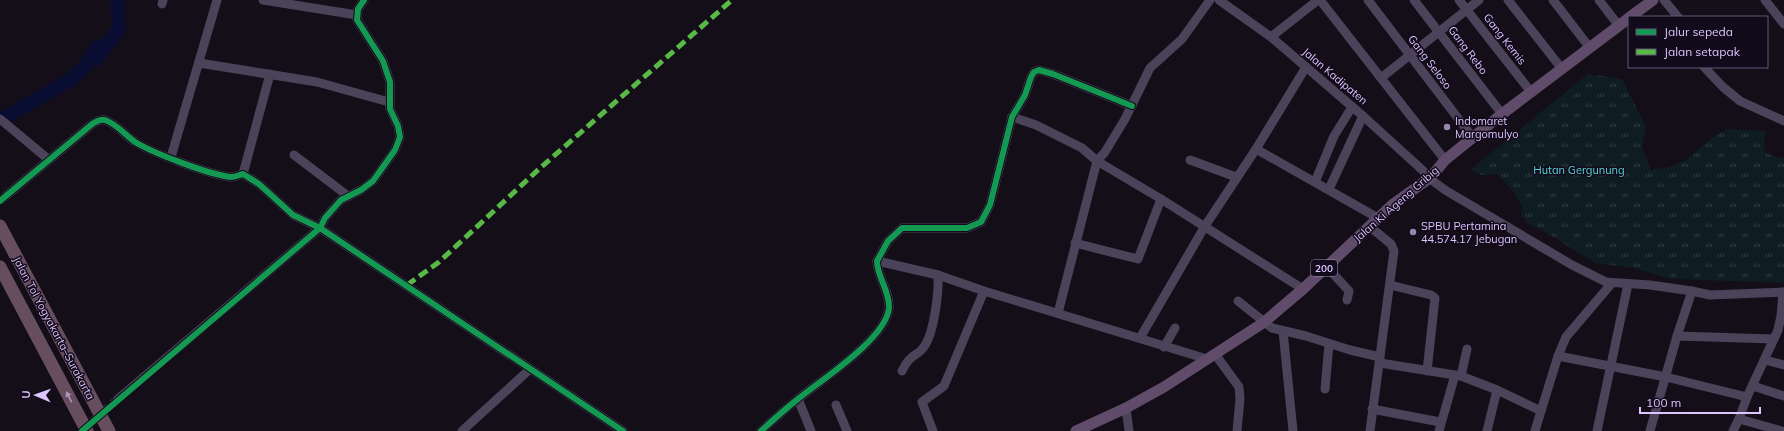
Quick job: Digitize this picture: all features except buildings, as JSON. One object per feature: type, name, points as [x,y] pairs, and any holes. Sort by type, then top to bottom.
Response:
[{"type":"highway","name":"Jalan Tol Yogyakarta–Surakarta","points":[[0,226],[109,431]]},
{"type":"highway","name":"Jalan Tol Yogyakarta–Surakarta","points":[[0,267],[87,431]]},
{"type":"main road","name":"Jalan Ki Ageng Gribig","points":[[1632,16],[1648,1]]},
{"type":"main road","name":"Jalan Ki Ageng Gribig","points":[[1076,431],[1126,408],[1164,387],[1263,323],[1303,289],[1392,205],[1432,178],[1445,160],[1502,114],[1628,19]]},
{"type":"street","points":[[171,157],[217,0]]},
{"type":"street","points":[[263,0],[357,15]]},
{"type":"street","points":[[118,399],[320,228],[336,205],[348,196],[365,188],[373,181],[398,144],[400,132],[389,102],[390,82],[383,61],[359,24],[357,15],[364,0]]},
{"type":"street","points":[[1058,313],[1097,161],[1105,152],[1132,106],[1150,68],[1182,39],[1210,0]]},
{"type":"street","name":"Jalan Kadipaten","points":[[1219,0],[1271,37],[1363,116],[1445,190],[1572,265],[1611,284]]},
{"type":"street","points":[[1271,37],[1319,0],[1445,160]]},
{"type":"street","name":"Gang Seloso","points":[[1368,0],[1473,138]]},
{"type":"street","name":"Gang Rebo","points":[[1414,0],[1502,114]]},
{"type":"street","name":"Gang Kemis","points":[[1459,0],[1532,92]]},
{"type":"street","points":[[1381,78],[1479,0]]},
{"type":"street","points":[[1508,0],[1562,69]]},
{"type":"street","points":[[1553,0],[1590,48]]},
{"type":"street","points":[[1599,0],[1618,26]]},
{"type":"street","points":[[1664,0],[1677,16]]},
{"type":"street","points":[[1765,0],[1784,24]]},
{"type":"street","points":[[199,63],[318,82],[389,102]]},
{"type":"street","points":[[1140,338],[1204,226],[1256,149],[1306,67]]},
{"type":"street","points":[[1705,68],[1723,88],[1740,100],[1784,121]]},
{"type":"street","points":[[761,431],[798,399],[848,362],[867,343],[887,315],[888,299],[877,261],[888,241],[902,228],[967,228],[981,222],[990,205],[1012,117],[1025,95],[1032,74],[1039,70],[1053,74],[1132,106]]},
{"type":"street","points":[[243,174],[270,74]]},
{"type":"street","points":[[1315,182],[1334,136],[1352,107]]},
{"type":"street","points":[[1329,189],[1363,116]]},
{"type":"street","points":[[1012,117],[1036,125],[1082,148],[1097,161],[1161,199],[1303,289]]},
{"type":"street","points":[[6,195],[91,124],[103,120],[113,124],[136,142],[171,157],[206,171],[232,177],[243,174],[260,184],[293,215],[320,228],[623,431]]},
{"type":"street","points":[[4,121],[48,159]]},
{"type":"street","points":[[1256,149],[1329,189],[1374,222],[1393,247],[1394,258],[1370,431]]},
{"type":"street","points":[[294,155],[348,196]]},
{"type":"street","points":[[1190,160],[1236,177]]},
{"type":"street","points":[[1075,243],[1138,259],[1161,199]]},
{"type":"street","points":[[877,261],[938,274],[984,291],[1140,338],[1164,347],[1210,357],[1239,387],[1238,431]]},
{"type":"street","points":[[1326,266],[1349,291],[1348,300]]},
{"type":"street","points":[[902,371],[910,358],[918,353],[926,343],[939,286],[938,274]]},
{"type":"street","points":[[1535,431],[1558,356],[1566,337],[1611,284],[1650,285],[1692,290],[1710,295],[1783,292],[1781,316],[1774,339],[1747,397],[1740,419],[1733,431]]},
{"type":"street","points":[[1597,431],[1628,284]]},
{"type":"street","points":[[1390,285],[1431,295],[1434,298],[1426,371]]},
{"type":"street","points":[[1650,431],[1677,336],[1692,290]]},
{"type":"street","points":[[932,431],[922,402],[944,386],[984,291]]},
{"type":"street","points":[[1238,301],[1263,323],[1272,328],[1380,360],[1426,371],[1458,375],[1497,390],[1541,411]]},
{"type":"street","points":[[1164,347],[1175,328]]},
{"type":"street","points":[[1283,331],[1294,431]]},
{"type":"street","points":[[1677,336],[1774,339]]},
{"type":"street","points":[[1325,389],[1329,344]]},
{"type":"street","points":[[1372,409],[1440,427],[1467,349]]},
{"type":"street","points":[[1558,356],[1666,377],[1747,397]]},
{"type":"street","points":[[1765,360],[1784,366]]},
{"type":"street","points":[[462,431],[530,370]]},
{"type":"street","points":[[1753,386],[1784,396]]},
{"type":"street","points":[[1487,431],[1497,390]]},
{"type":"street","points":[[798,399],[811,431]]},
{"type":"street","points":[[836,405],[847,431]]},
{"type":"street","points":[[1126,408],[1129,431]]},
{"type":"street","points":[[1740,419],[1782,431]]},
{"type":"green space","name":"Hutan Gergunung","points":[[1588,74],[1622,79],[1646,127],[1642,147],[1651,170],[1669,167],[1685,161],[1712,138],[1727,129],[1765,131],[1764,150],[1770,155],[1784,158],[1784,283],[1672,279],[1633,268],[1595,263],[1544,231],[1529,224],[1521,216],[1522,205],[1510,188],[1497,174],[1481,175],[1470,170]]},
{"type":"waterway","points":[[97,59],[119,28],[117,0]]},
{"type":"waterway","points":[[0,120],[70,80],[84,67],[98,46]]},
{"type":"tunnel","points":[[0,201],[7,195]]},
{"type":"tunnel","points":[[82,431],[118,399]]},
{"type":"marked path","points":[[407,285],[439,262],[539,169],[732,0]]},
{"type":"cycle path","points":[[364,0],[358,9],[357,20],[383,61],[390,82],[390,109],[398,126],[400,137],[395,150],[373,181],[361,190],[341,200],[325,218],[320,228],[623,431]]},
{"type":"cycle path","points":[[761,431],[793,403],[851,358],[877,333],[885,320],[889,308],[888,296],[879,273],[877,261],[888,241],[902,228],[967,228],[981,222],[990,205],[1012,117],[1025,95],[1034,72],[1039,70],[1053,74],[1132,106]]},
{"type":"cycle path","points":[[0,201],[91,125],[98,121],[105,120],[113,124],[143,147],[182,163],[232,177],[243,174],[259,184],[293,215],[320,228],[82,431]]},
{"type":"place","name":"Indomaret Margomulyo","points":[[1447,127]]},
{"type":"place","name":"SPBU Pertamina 44.574.17 Jebugan","points":[[1413,232]]}]
